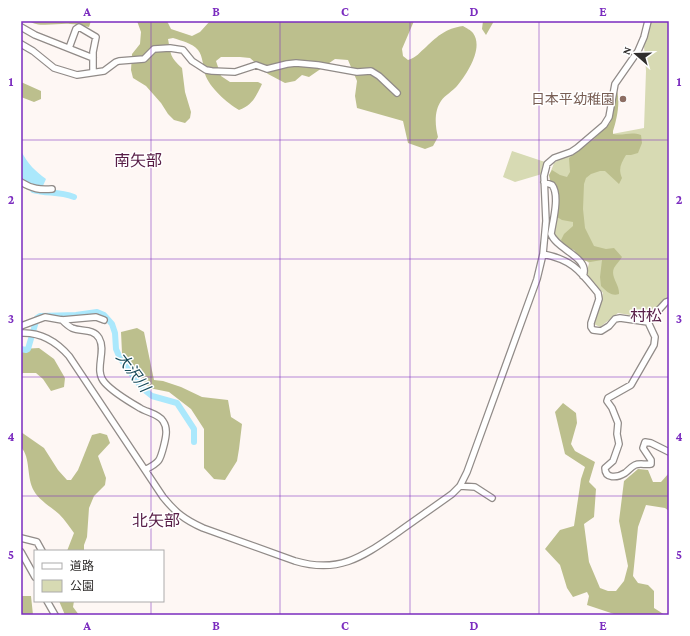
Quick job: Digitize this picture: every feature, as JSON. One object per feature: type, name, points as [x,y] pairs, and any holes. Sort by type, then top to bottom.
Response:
[{"type":"street","points":[[21,333],[44,336],[62,348],[75,364],[172,508],[189,522],[295,561],[318,566],[329,566],[347,562],[365,555],[452,494],[460,486],[467,472],[537,279],[543,254],[546,221],[544,182],[545,170],[550,160],[578,148],[607,121],[615,84],[638,51],[644,37],[648,21]]},
{"type":"street","points":[[21,27],[35,35],[93,58]]},
{"type":"street","points":[[69,48],[76,29],[79,28],[96,36],[93,58],[94,72]]},
{"type":"street","points":[[21,44],[57,69],[77,75],[107,70],[119,61],[144,59],[154,49],[173,48],[183,50],[192,61],[206,70],[212,71],[230,73],[244,70],[256,65],[267,69],[287,64],[318,65],[357,72],[371,71],[379,76],[397,93]]},
{"type":"street","points":[[21,182],[32,188],[40,190],[52,189]]},
{"type":"street","points":[[544,182],[552,185],[556,196],[551,234],[552,238],[557,244],[571,252],[583,264],[583,276]]},
{"type":"street","points":[[543,254],[564,260],[571,264],[599,296],[591,323],[591,327],[594,330],[601,331],[616,319],[620,318],[648,322]]},
{"type":"street","points":[[648,322],[666,302],[669,301]]},
{"type":"street","points":[[21,326],[45,317],[62,320],[96,317],[104,320]]},
{"type":"street","points":[[62,320],[72,328],[92,332],[100,339],[102,349],[99,368],[102,380],[110,388],[140,408],[160,417],[164,421],[166,431],[160,458],[157,464],[146,470]]},
{"type":"street","points":[[648,322],[655,337],[654,345],[632,385],[608,398],[607,401],[612,408],[618,423],[618,444],[613,461],[605,468],[605,471],[611,477],[622,475],[635,465],[651,464],[652,460],[643,448],[645,442],[651,443],[669,452]]},
{"type":"street","points":[[460,486],[475,487],[492,498]]},
{"type":"street","points":[[21,538],[38,542],[42,550]]},
{"type":"street","points":[[21,552],[34,575]]},
{"type":"street","points":[[48,602],[55,615]]},
{"type":"green space","points":[[29,21],[91,21],[89,27],[72,24],[38,24]]},
{"type":"green space","points":[[137,21],[167,21],[171,29],[192,36],[200,32],[210,21],[414,21],[402,49],[403,56],[408,60],[416,56],[443,33],[457,27],[463,26],[470,30],[476,39],[477,46],[473,61],[465,75],[439,105],[436,119],[438,137],[433,146],[425,149],[408,143],[403,121],[357,108],[355,96],[357,81],[348,60],[335,59],[309,77],[302,75],[295,81],[285,83],[268,74],[250,58],[221,57],[216,61],[221,76],[230,82],[258,82],[262,84],[251,103],[239,110],[224,99],[210,84],[205,74],[200,52],[190,44],[173,38],[168,39],[171,52],[175,61],[182,68],[185,92],[191,112],[190,118],[185,123],[174,120],[146,86],[133,78],[131,70],[132,54],[140,44],[141,32]]},
{"type":"green space","points":[[483,21],[494,21],[486,35],[482,29]]},
{"type":"green space","points":[[651,21],[669,21],[669,298],[667,298],[648,318],[618,313],[600,327],[594,324],[603,293],[586,275],[589,263],[574,250],[557,244],[554,233],[556,216],[554,183],[549,176],[554,163],[603,132],[612,134],[644,128],[646,71],[644,46]]},
{"type":"green space","points":[[21,82],[41,91],[41,99],[34,102],[21,97]]},
{"type":"green space","points":[[616,88],[618,104],[613,134],[634,133],[641,135],[642,143],[638,153],[626,155],[621,163],[620,172],[622,178],[619,184],[605,171],[591,174],[586,178],[584,184],[583,209],[585,228],[594,246],[606,249],[614,248],[622,257],[613,271],[619,291],[619,294],[614,295],[607,292],[601,286],[600,277],[602,260],[590,262],[582,260],[574,250],[566,247],[561,240],[564,234],[573,226],[573,222],[562,220],[557,217],[549,175],[552,170],[567,177],[570,172],[569,158],[594,139],[610,123]]},
{"type":"green space","points":[[512,151],[545,162],[542,174],[515,182],[503,177]]},
{"type":"green space","points":[[137,328],[144,332],[154,380],[163,381],[181,387],[202,397],[228,400],[231,417],[242,424],[237,461],[225,480],[214,479],[204,468],[204,429],[191,409],[169,392],[149,388],[122,353],[121,332]]},
{"type":"green space","points":[[39,348],[54,359],[65,378],[64,387],[51,391],[43,379],[36,373],[23,373],[21,375],[21,349]]},
{"type":"green space","points":[[563,403],[576,413],[577,423],[571,444],[575,451],[595,462],[589,482],[596,489],[594,517],[584,524],[589,562],[600,588],[608,591],[616,591],[624,581],[628,566],[619,521],[624,481],[638,469],[648,470],[653,482],[661,482],[669,473],[669,511],[665,508],[646,505],[638,527],[633,576],[638,583],[648,585],[654,591],[654,608],[665,615],[617,615],[587,605],[589,596],[587,592],[573,597],[567,588],[560,565],[545,549],[560,530],[574,526],[581,479],[585,467],[565,454],[555,412]]},
{"type":"green space","points":[[21,432],[44,448],[58,470],[67,480],[71,480],[78,470],[92,435],[100,433],[107,435],[110,443],[98,456],[106,478],[105,485],[94,496],[89,508],[87,537],[84,550],[67,550],[74,533],[61,516],[34,491],[30,480],[26,457],[21,447]]},
{"type":"green space","points":[[21,596],[31,596],[33,615],[21,615]]},
{"type":"green space","points":[[59,602],[74,602],[73,607],[79,615],[65,615]]},
{"type":"water","points":[[21,151],[32,167],[46,179],[42,188],[21,179]]},
{"type":"waterway","points":[[33,190],[74,197]]},
{"type":"waterway","name":"大沢川","points":[[21,349],[28,349],[37,318],[40,316],[76,315],[97,312],[104,315],[112,324],[115,333],[116,349],[120,358],[142,388],[152,396],[177,403],[194,429],[194,442]]},
{"type":"place","name":"日本平幼稚園","points":[[623,99]]},
{"type":"district","name":"南矢部","points":[[138,160]]},
{"type":"district","name":"村松","points":[[646,315]]},
{"type":"district","name":"北矢部","points":[[156,520]]}]
